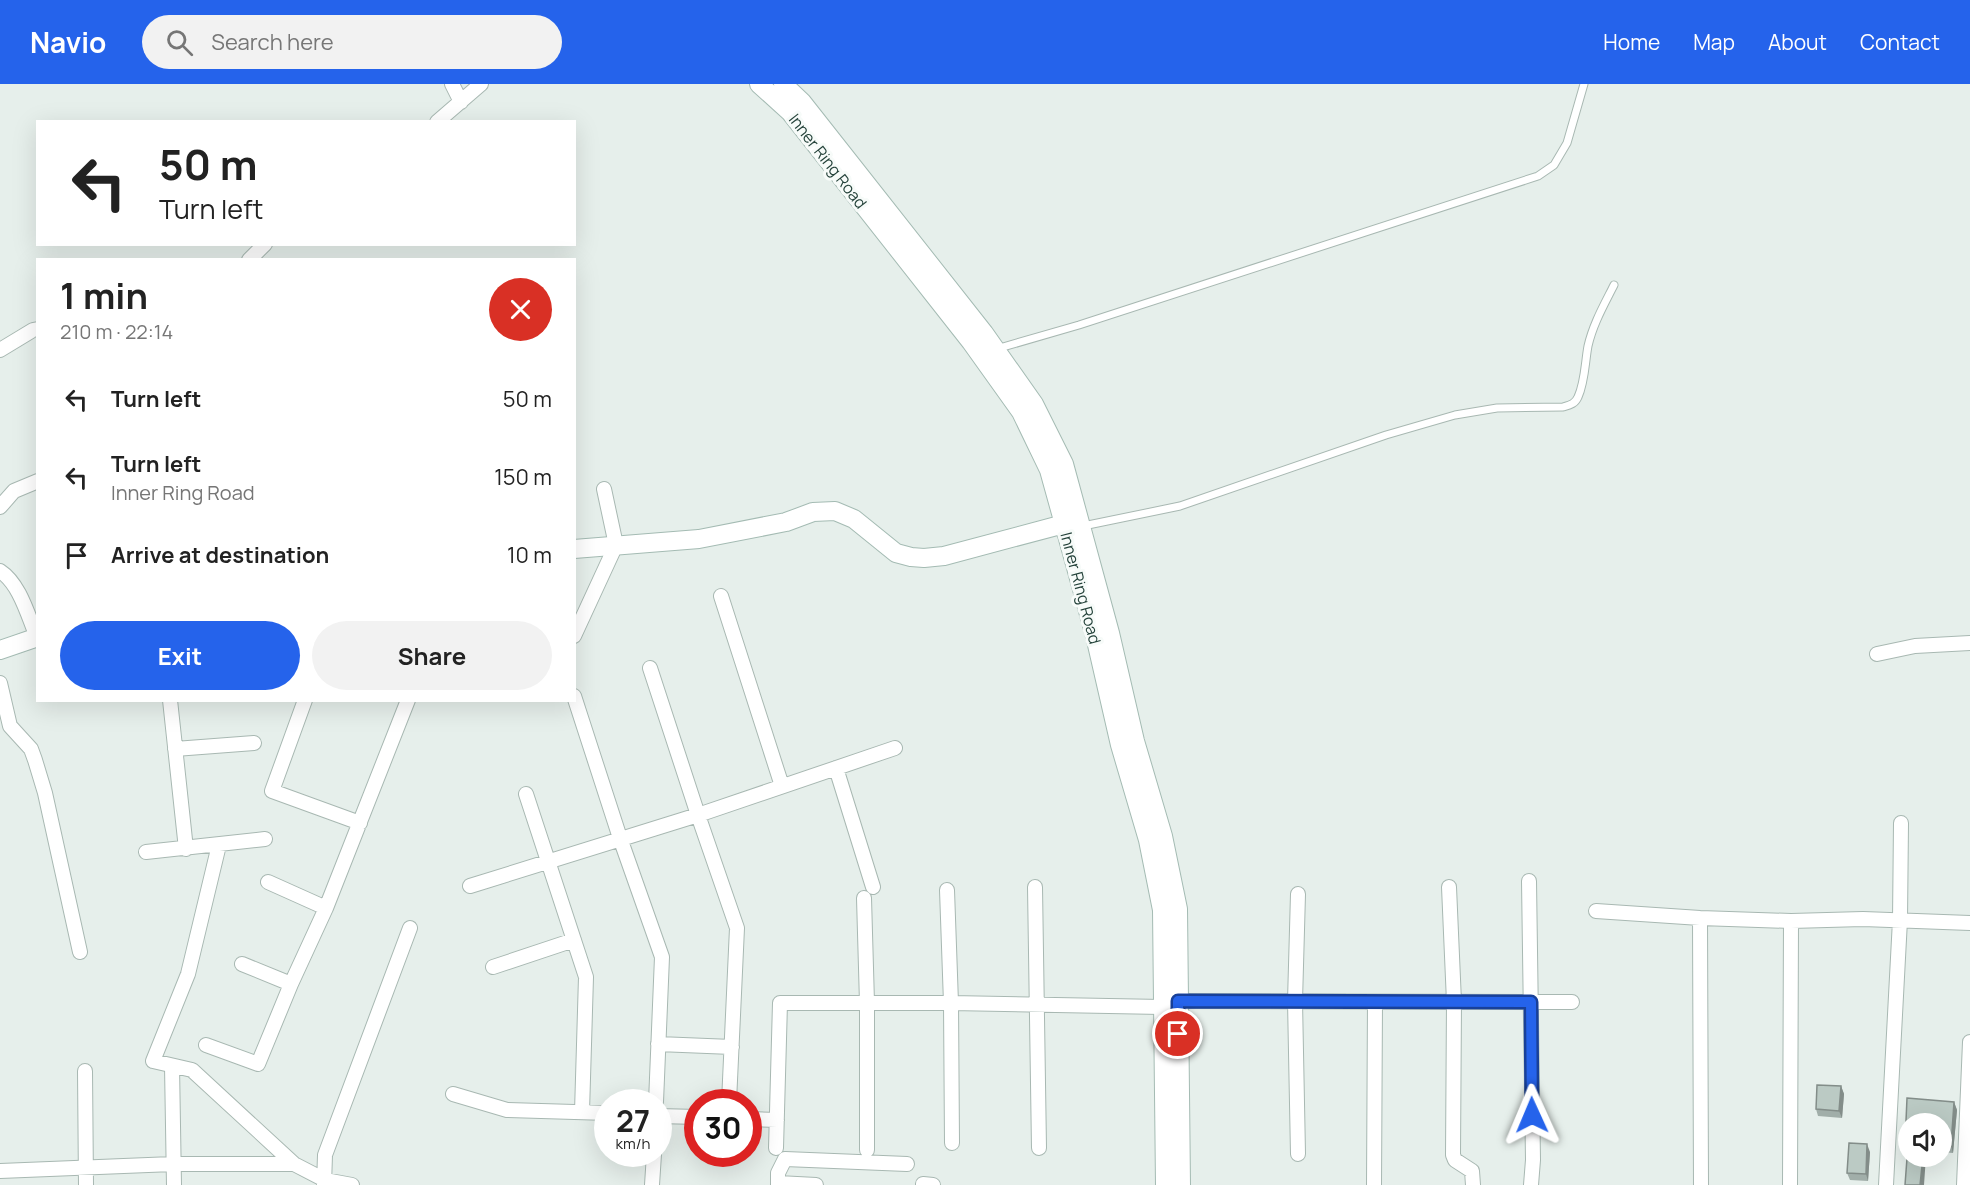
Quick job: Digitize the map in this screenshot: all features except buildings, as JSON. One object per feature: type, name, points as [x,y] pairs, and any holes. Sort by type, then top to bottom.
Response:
[{"type":"main road","name":"Inner Ring Road","points":[[759,84],[790,112],[971,342],[1021,412],[1072,525],[1110,633],[1135,741],[1163,836],[1178,909],[1170,1004],[1165,1185]]},
{"type":"main road","name":"Inner Ring Road","points":[[783,84],[802,102],[995,349],[1034,404],[1064,464],[1072,525]]},
{"type":"main road","points":[[576,549],[699,539],[786,522],[813,512],[835,511],[854,519],[896,553],[924,558],[944,556],[1072,525]]},
{"type":"main road","points":[[0,650],[36,637]]},
{"type":"main road","name":"Inner Ring Road","points":[[1170,1004],[1181,1185]]},
{"type":"street","points":[[452,84],[461,102]]},
{"type":"street","points":[[439,120],[481,84]]},
{"type":"street","points":[[251,258],[263,246]]},
{"type":"street","points":[[0,350],[36,329]]},
{"type":"street","points":[[0,507],[14,491],[36,482]]},
{"type":"street","points":[[576,632],[616,545],[604,489]]},
{"type":"street","points":[[0,571],[7,575],[20,597],[36,635]]},
{"type":"street","points":[[722,596],[782,786]]},
{"type":"street","points":[[1877,654],[1915,646],[1970,643]]},
{"type":"street","points":[[650,668],[737,928],[730,1089]]},
{"type":"street","points":[[0,683],[10,726],[31,749],[45,793],[80,952]]},
{"type":"street","points":[[170,702],[186,849]]},
{"type":"street","points":[[304,702],[272,791],[360,823]]},
{"type":"street","points":[[206,1045],[258,1064],[326,908],[407,702]]},
{"type":"street","points":[[576,702],[662,957],[656,1089]]},
{"type":"street","points":[[0,735],[14,733]]},
{"type":"street","points":[[175,749],[254,743]]},
{"type":"street","points":[[470,886],[698,815],[895,748]]},
{"type":"street","points":[[836,768],[868,892],[867,1150]]},
{"type":"street","points":[[526,794],[586,977],[582,1112]]},
{"type":"street","points":[[1886,1185],[1900,920],[1901,823]]},
{"type":"street","points":[[146,852],[265,839]]},
{"type":"street","points":[[219,845],[188,975],[153,1061],[192,1071],[294,1164],[324,1183],[352,1185]]},
{"type":"street","points":[[1529,881],[1533,1160],[1531,1185]]},
{"type":"street","points":[[268,882],[326,908]]},
{"type":"street","points":[[1035,887],[1038,1148]]},
{"type":"street","points":[[1449,887],[1454,1002],[1453,1155],[1455,1160],[1472,1171],[1473,1185]]},
{"type":"street","points":[[947,890],[952,1143]]},
{"type":"street","points":[[1298,894],[1295,1001],[1298,1154]]},
{"type":"street","points":[[1596,911],[1791,921],[1863,919],[1970,923]]},
{"type":"street","points":[[1700,918],[1701,1185]]},
{"type":"street","points":[[1790,1185],[1791,921]]},
{"type":"street","points":[[324,1183],[325,1155],[410,928]]},
{"type":"street","points":[[493,967],[574,940]]},
{"type":"street","points":[[242,964],[291,984]]},
{"type":"street","points":[[776,1148],[780,1003],[1035,1005],[1295,1001],[1572,1002]]},
{"type":"street","points":[[1374,1185],[1375,1002]]},
{"type":"street","points":[[1964,1185],[1970,1042]]},
{"type":"street","points":[[658,1044],[732,1047]]},
{"type":"street","points":[[172,1066],[174,1185]]},
{"type":"street","points":[[85,1071],[86,1185]]},
{"type":"street","points":[[453,1094],[507,1110],[594,1112]]},
{"type":"street","points":[[762,1119],[777,1120]]},
{"type":"street","points":[[816,1185],[778,1184],[778,1173],[785,1159],[907,1164]]},
{"type":"street","points":[[0,1171],[173,1164],[294,1164]]},
{"type":"street","points":[[652,1185],[653,1167]]},
{"type":"street","points":[[923,1184],[933,1185]]},
{"type":"lane","points":[[995,349],[1079,325],[1538,176],[1554,165],[1567,143],[1584,84]]},
{"type":"lane","points":[[1072,525],[1180,506],[1386,435],[1455,415],[1497,408],[1572,405],[1580,391],[1595,324],[1614,285]]},
{"type":"route","points":[[1178,1034],[1178,1001],[1531,1002],[1532,1115]]}]
